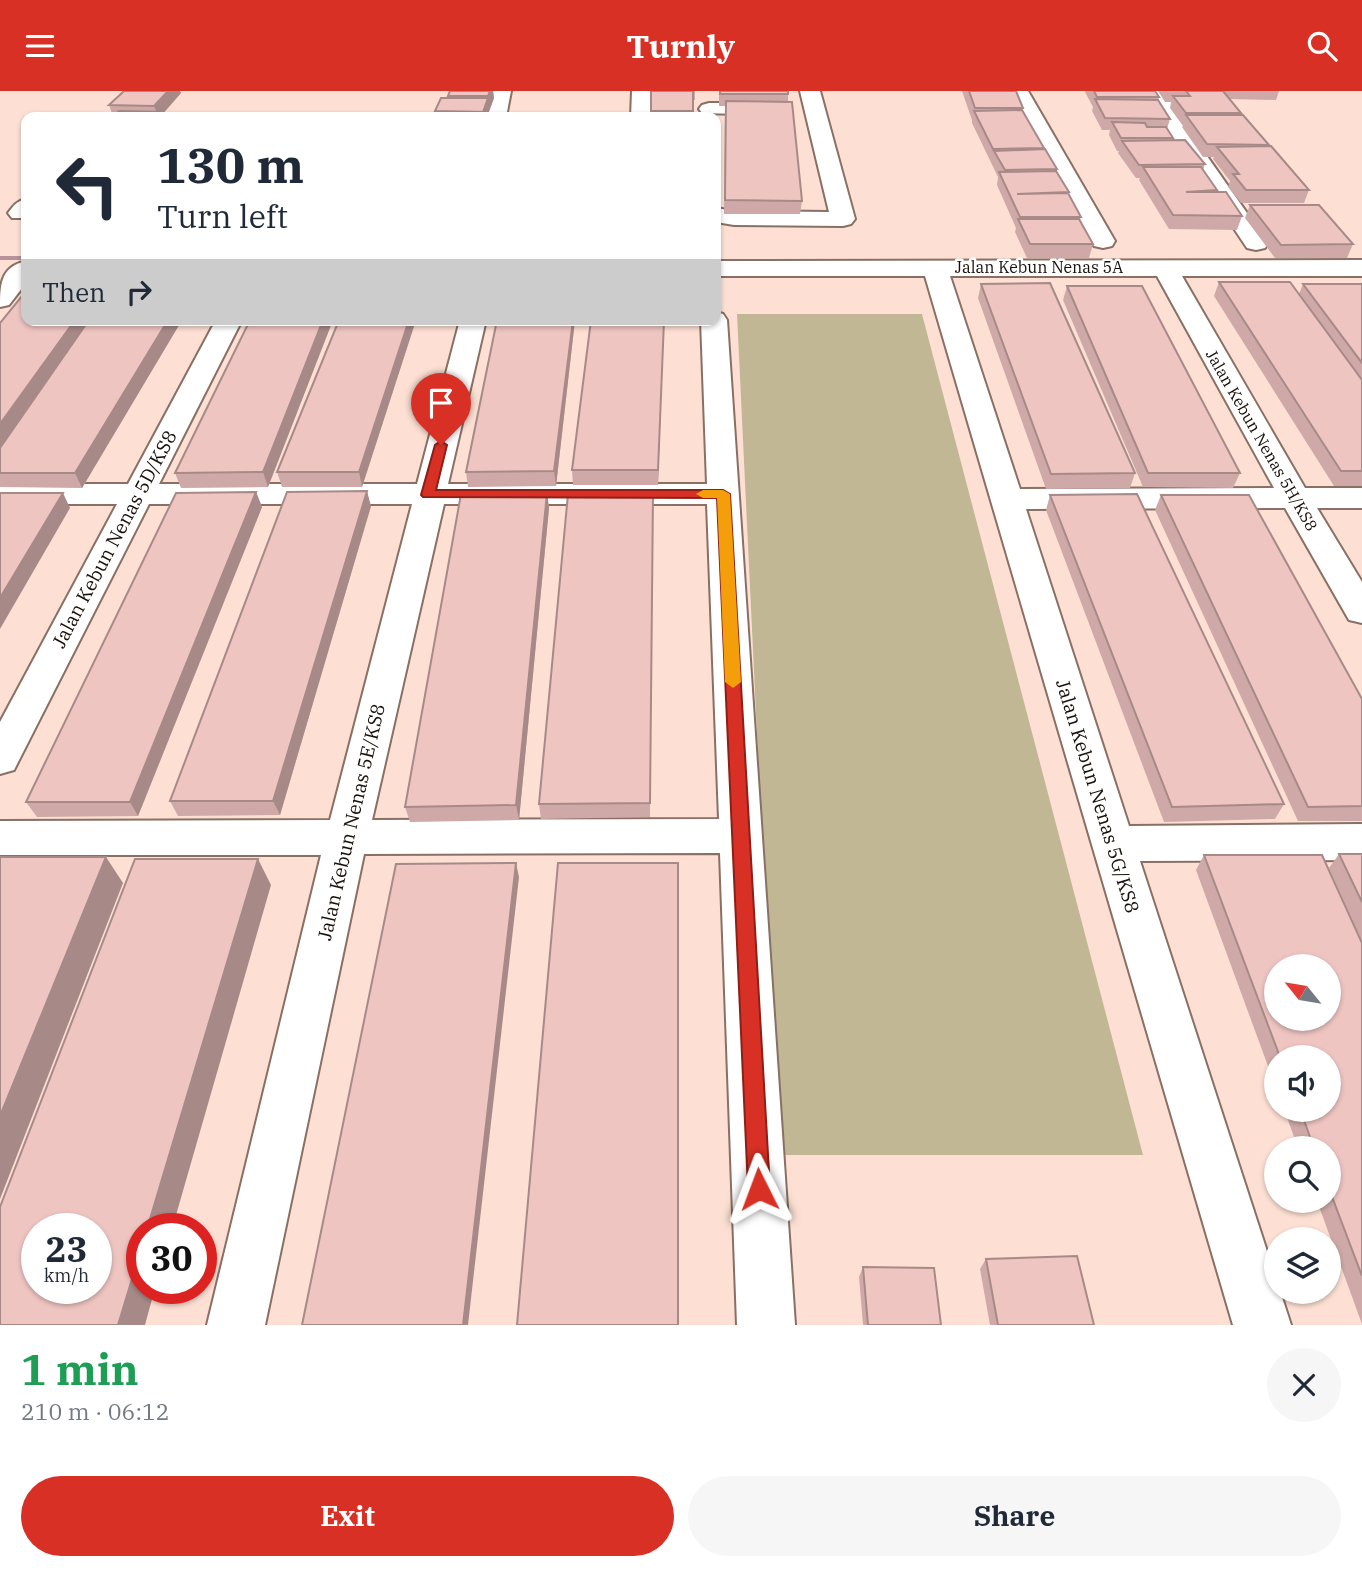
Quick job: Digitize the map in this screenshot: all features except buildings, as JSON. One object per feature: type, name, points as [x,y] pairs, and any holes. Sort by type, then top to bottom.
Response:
[{"type":"street","points":[[497,112],[501,91]]},
{"type":"street","points":[[640,112],[642,91]]},
{"type":"street","points":[[1018,91],[1103,241]]},
{"type":"street","points":[[1156,91],[1178,130],[1256,243]]},
{"type":"street","points":[[709,106],[813,101],[843,219],[721,216]]},
{"type":"street","name":"Jalan Kebun Nenas 5G/KS8","points":[[935,267],[1262,1325]]},
{"type":"street","name":"Jalan Kebun Nenas 5A","points":[[721,268],[1362,268]]},
{"type":"street","name":"Jalan Kebun Nenas 5H/KS8","points":[[1165,268],[1362,611]]},
{"type":"street","points":[[0,299],[16,269]]},
{"type":"street","name":"Jalan Kebun Nenas 5D/KS8","points":[[0,759],[226,326]]},
{"type":"street","name":"Jalan Kebun Nenas 5E/KS8","points":[[236,1325],[347,837],[428,495],[471,326]]},
{"type":"street","points":[[714,326],[766,1325]]},
{"type":"street","points":[[0,494],[723,494]]},
{"type":"street","points":[[1006,499],[1362,498]]},
{"type":"street","points":[[0,838],[741,836]]},
{"type":"street","points":[[1113,843],[1362,842]]},
{"type":"shaded area","points":[[737,314],[922,314],[1143,1155],[777,1155]]},
{"type":"waterway","points":[[0,258],[21,258]]},
{"type":"slow traffic","points":[[703,494],[723,494],[733,682]]},
{"type":"route","points":[[441,445],[428,495],[723,494],[759,1189]]}]
